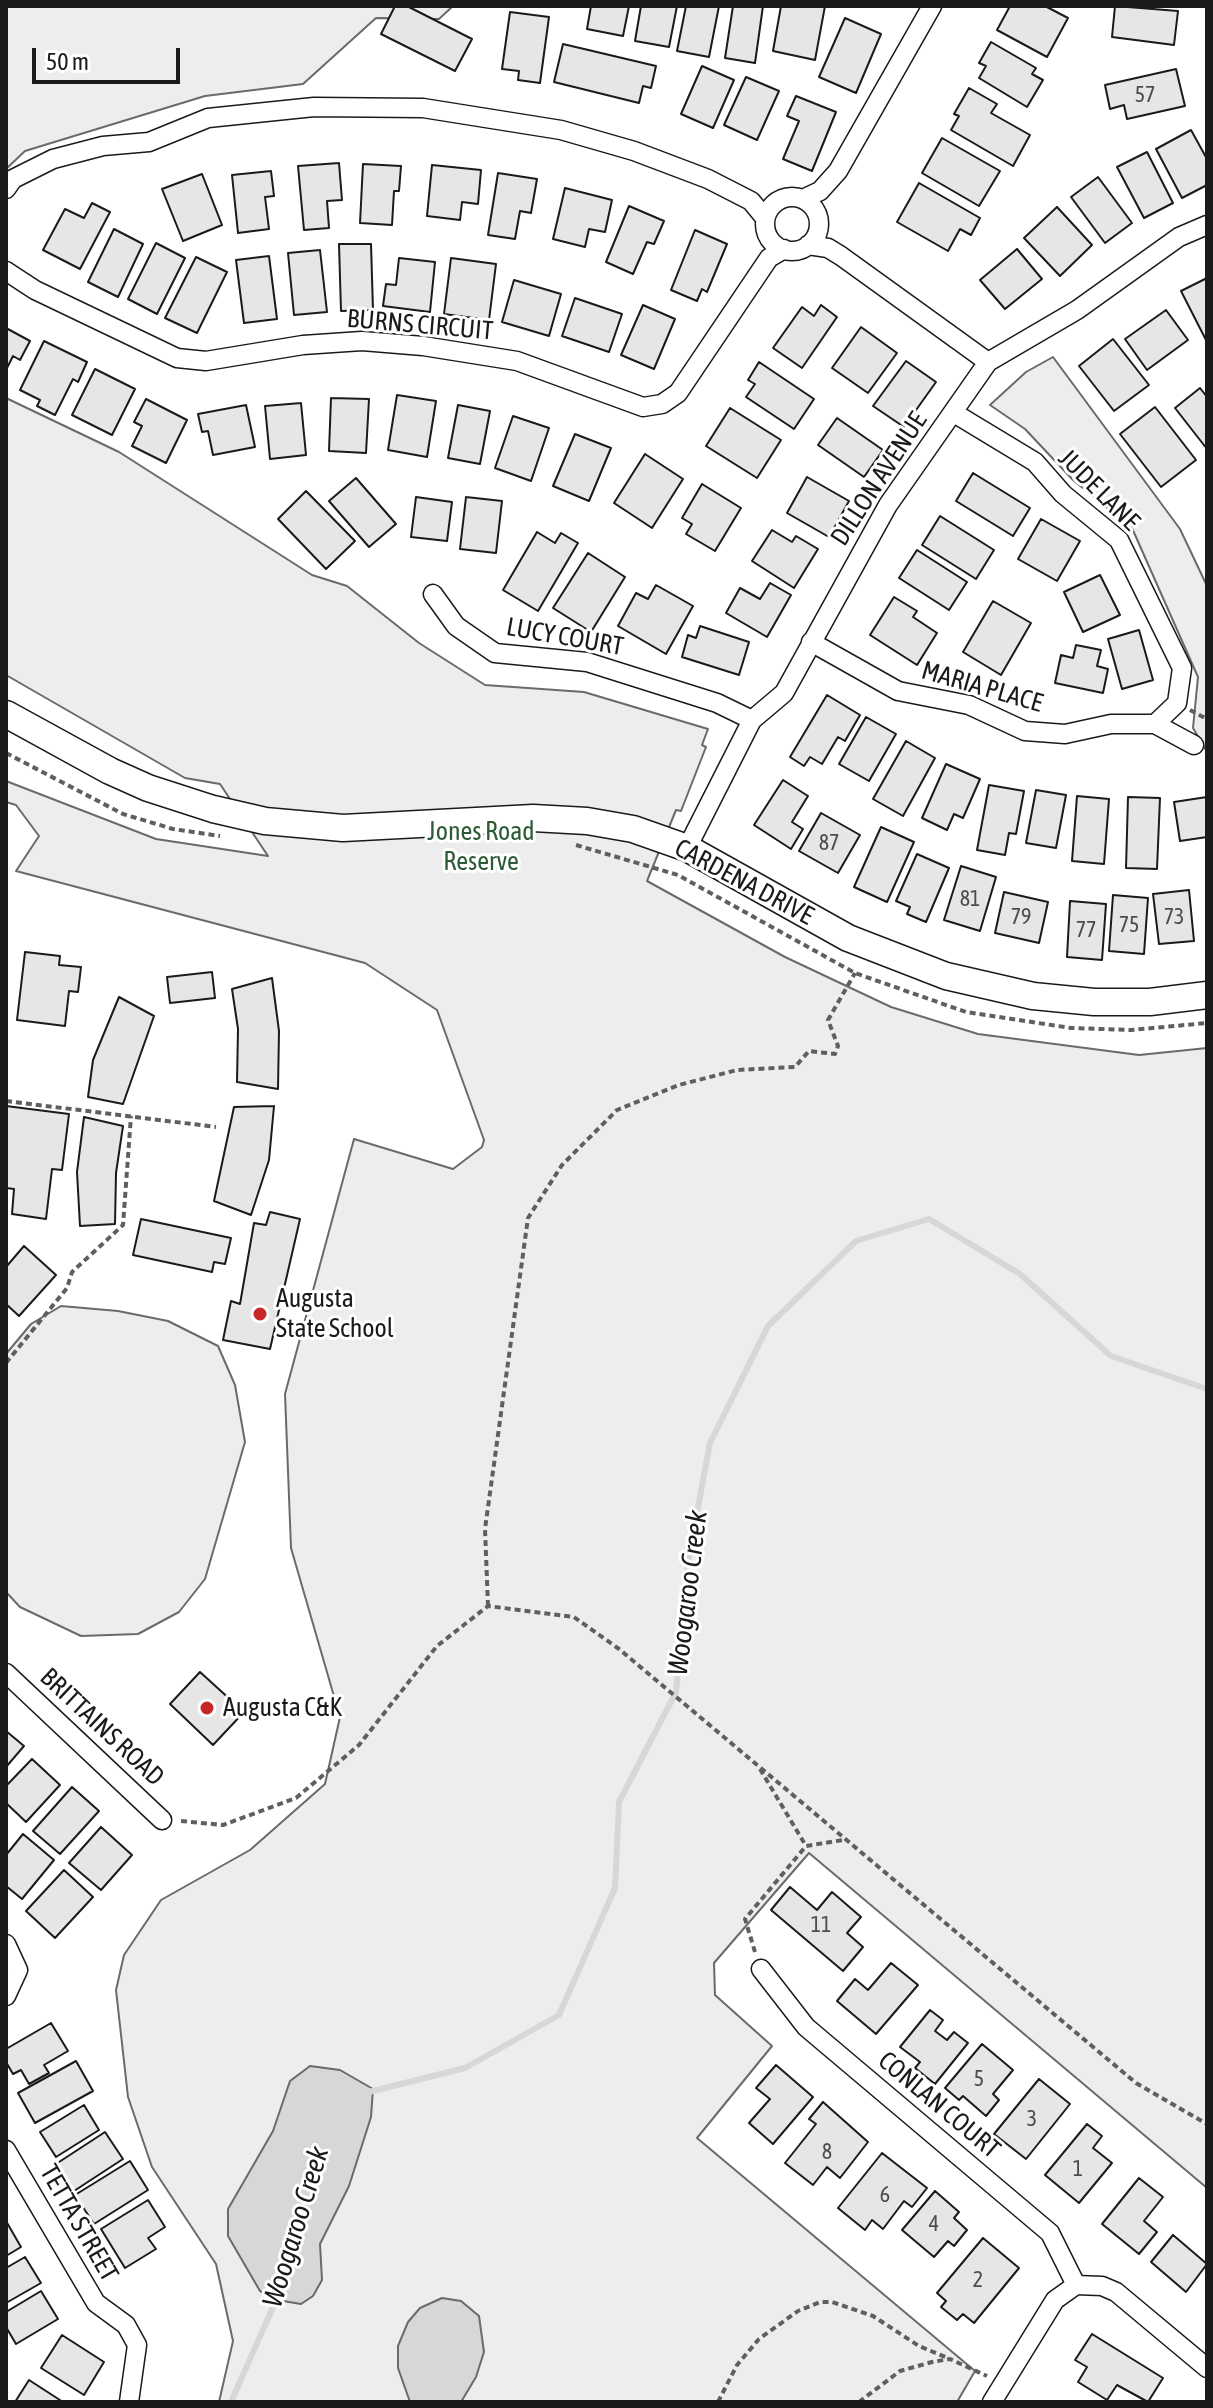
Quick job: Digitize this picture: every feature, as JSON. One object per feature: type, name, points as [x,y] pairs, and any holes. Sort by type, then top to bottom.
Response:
[{"type":"street","points":[[809,204],[838,171],[932,6]]},
{"type":"street","points":[[6,189],[13,179],[53,159],[103,146],[149,142],[208,118],[314,107],[423,108],[561,130],[620,146],[708,179],[769,211]]},
{"type":"street","points":[[769,211],[787,197],[809,204]]},
{"type":"street","points":[[809,204],[818,242],[988,362]]},
{"type":"street","points":[[769,211],[775,249],[818,242]]},
{"type":"street","name":"DILLON AVENUE","points":[[687,848],[752,720],[784,693],[888,505],[988,362],[1077,310],[1179,237],[1207,225]]},
{"type":"street","name":"BURNS CIRCUIT","points":[[6,271],[35,290],[177,358],[206,361],[303,345],[362,341],[423,346],[517,361],[643,407],[662,404],[678,393],[775,249]]},
{"type":"street","name":"JUDE LANE","points":[[954,413],[1035,462],[1063,494],[1119,540],[1182,668],[1177,703],[1155,724]]},
{"type":"street","name":"LUCY COURT","points":[[433,594],[456,626],[495,653],[587,662],[717,703],[752,720]]},
{"type":"street","name":"MARIA PLACE","points":[[811,642],[898,691],[969,705],[1025,731],[1065,734],[1111,724],[1155,724],[1194,745]]},
{"type":"street","name":"CARDENA DRIVE","points":[[6,714],[148,788],[265,821],[343,828],[492,819],[587,821],[633,829],[687,848],[848,938],[946,976],[1033,996],[1094,1002],[1150,1002],[1207,995]]},
{"type":"street","name":"BRITTAINS ROAD","points":[[6,1673],[162,1820]]},
{"type":"street","points":[[6,1944],[18,1970],[6,1996]]},
{"type":"street","name":"CONLAN COURT","points":[[761,1969],[806,2027],[1050,2233],[1076,2285]]},
{"type":"street","name":"TETTA STREET","points":[[6,2150],[96,2303],[126,2325],[137,2345],[129,2402]]},
{"type":"street","points":[[992,2402],[1055,2300],[1076,2285],[1102,2286],[1116,2292],[1207,2368]]},
{"type":"path","points":[[6,753],[123,814],[203,835],[232,836]]},
{"type":"path","points":[[488,1606],[485,1529],[528,1218],[562,1165],[617,1110],[679,1085],[737,1070],[795,1067],[809,1051],[832,1055],[838,1046],[828,1020],[855,973],[781,935],[678,875],[570,843]]},
{"type":"path","points":[[6,1101],[216,1127]]},
{"type":"path","points":[[6,1363],[67,1288],[72,1272],[123,1225],[131,1116]]},
{"type":"path","points":[[162,1820],[223,1825],[296,1798],[359,1745],[437,1646],[488,1606],[574,1617],[619,1649],[1136,2083],[1207,2124]]},
{"type":"path","points":[[757,1764],[806,1846]]},
{"type":"path","points":[[761,1969],[745,1919],[806,1846],[845,1839]]},
{"type":"path","points":[[718,2402],[737,2365],[759,2339],[798,2311],[820,2302],[832,2302],[873,2316],[919,2346],[1003,2385]]},
{"type":"path","points":[[859,2402],[900,2371],[950,2359]]},
{"type":"shaded area","points":[[6,6],[453,6],[439,19],[376,18],[303,84],[205,96],[25,151],[6,169]]},
{"type":"shaded area","points":[[1053,357],[1180,529],[1207,586],[1207,752],[1193,728],[1198,677],[1132,528],[1073,480],[1025,429],[990,405],[1026,372]]},
{"type":"shaded area","points":[[6,398],[119,452],[312,575],[347,586],[419,643],[485,685],[584,692],[708,729],[702,745],[706,747],[681,811],[676,810],[647,881],[785,957],[891,1007],[978,1034],[1139,1055],[1207,1048],[1207,2188],[809,1853],[714,1963],[715,1995],[772,2046],[697,2138],[975,2371],[957,2402],[219,2402],[233,2341],[216,2264],[152,2167],[128,2097],[116,1990],[124,1955],[161,1900],[250,1850],[325,1784],[340,1717],[291,1548],[285,1394],[354,1139],[453,1169],[482,1147],[484,1140],[437,1010],[365,963],[16,871],[39,836],[16,805],[6,802],[6,781],[156,839],[268,856],[220,784],[185,778],[6,675]]},
{"type":"shaded area","points":[[61,1306],[118,1311],[168,1321],[218,1346],[235,1385],[245,1442],[205,1579],[179,1612],[138,1634],[81,1636],[20,1607],[6,1592],[6,1354],[31,1324]]},
{"type":"water","points":[[310,2066],[340,2070],[373,2089],[371,2117],[349,2186],[320,2244],[322,2280],[313,2296],[301,2304],[277,2300],[260,2291],[228,2236],[228,2209],[273,2131],[290,2081]]},
{"type":"water","points":[[442,2298],[461,2301],[479,2316],[484,2352],[476,2377],[461,2402],[410,2402],[398,2368],[398,2346],[408,2322],[420,2308]]},
{"type":"building","points":[[395,6],[407,6],[472,39],[455,71],[381,34]]},
{"type":"building","points":[[591,6],[629,6],[623,36],[587,29]]},
{"type":"building","points":[[641,6],[677,6],[669,47],[635,41]]},
{"type":"building","points":[[686,6],[719,6],[709,57],[677,51]]},
{"type":"building","points":[[733,6],[763,6],[755,63],[725,58]]},
{"type":"building","points":[[781,6],[825,6],[815,60],[773,51]]},
{"type":"building","points":[[1010,6],[1045,6],[1068,18],[1047,57],[997,30]]},
{"type":"building","points":[[1115,6],[1178,11],[1174,45],[1112,37]]},
{"type":"building","points":[[510,12],[549,17],[540,83],[518,80],[519,71],[502,69]]},
{"type":"building","points":[[845,18],[881,34],[856,93],[819,77]]},
{"type":"building","points":[[991,42],[1036,68],[1032,74],[1043,80],[1027,107],[979,78],[986,66],[979,63]]},
{"type":"building","points":[[563,44],[656,66],[651,88],[643,86],[639,103],[554,82]]},
{"type":"building","points":[[702,66],[734,80],[713,128],[681,114]]},
{"type":"building","points":[[1176,69],[1185,106],[1127,119],[1124,105],[1110,109],[1105,85]]},
{"type":"building","points":[[746,77],[779,91],[757,140],[724,125]]},
{"type":"building","points":[[969,88],[997,104],[991,113],[1030,135],[1013,166],[951,130],[959,116],[954,114]]},
{"type":"building","points":[[796,96],[836,112],[812,171],[783,159],[799,121],[787,116]]},
{"type":"building","points":[[1191,130],[1207,159],[1207,185],[1182,198],[1156,149]]},
{"type":"building","points":[[942,138],[1000,171],[979,206],[922,173]]},
{"type":"building","points":[[1147,152],[1173,203],[1144,218],[1117,167]]},
{"type":"building","points":[[339,163],[342,200],[327,201],[329,228],[304,230],[298,166]]},
{"type":"building","points":[[363,164],[401,166],[399,191],[394,191],[392,225],[360,223]]},
{"type":"building","points":[[432,165],[481,170],[478,204],[462,202],[460,220],[427,216]]},
{"type":"building","points":[[271,171],[274,196],[265,197],[269,229],[238,233],[232,175]]},
{"type":"building","points":[[498,173],[537,179],[531,213],[520,211],[515,239],[488,235]]},
{"type":"building","points":[[202,174],[222,225],[183,241],[162,189]]},
{"type":"building","points":[[1098,177],[1132,223],[1105,243],[1071,197]]},
{"type":"building","points":[[919,183],[980,218],[971,235],[960,229],[948,251],[897,222]]},
{"type":"building","points":[[565,188],[612,200],[605,232],[589,229],[585,247],[553,239]]},
{"type":"building","points":[[92,203],[110,212],[80,269],[43,250],[65,209],[84,218]]},
{"type":"building","points":[[629,206],[664,221],[654,244],[647,242],[633,274],[606,262]]},
{"type":"building","points":[[1057,207],[1092,245],[1060,276],[1024,238]]},
{"type":"building","points":[[114,229],[143,244],[118,297],[88,282]]},
{"type":"building","points":[[695,230],[727,244],[707,292],[702,289],[697,301],[671,290]]},
{"type":"building","points":[[156,243],[185,258],[157,314],[128,299]]},
{"type":"building","points":[[339,244],[371,244],[373,310],[341,311]]},
{"type":"building","points":[[1017,249],[1042,279],[1005,309],[980,280]]},
{"type":"building","points":[[320,250],[327,312],[294,315],[288,253]]},
{"type":"building","points":[[269,256],[277,319],[244,323],[236,260]]},
{"type":"building","points":[[196,257],[227,272],[197,333],[165,318]]},
{"type":"building","points":[[399,258],[435,262],[430,312],[383,306],[386,284],[396,285]]},
{"type":"building","points":[[451,258],[496,264],[489,320],[444,314]]},
{"type":"building","points":[[1207,278],[1207,342],[1181,291]]},
{"type":"building","points":[[514,280],[561,294],[549,336],[502,322]]},
{"type":"building","points":[[575,298],[622,314],[609,352],[562,336]]},
{"type":"building","points":[[643,305],[675,319],[654,369],[621,355]]},
{"type":"building","points":[[821,305],[837,317],[802,368],[773,348],[802,307],[814,316]]},
{"type":"building","points":[[1166,310],[1188,340],[1147,370],[1125,339]]},
{"type":"building","points":[[861,327],[897,353],[868,393],[832,368]]},
{"type":"building","points":[[6,328],[30,341],[20,360],[13,356],[6,370]]},
{"type":"building","points":[[1113,339],[1149,385],[1114,411],[1079,366]]},
{"type":"building","points":[[44,341],[87,362],[78,382],[73,379],[55,415],[37,406],[40,400],[20,390]]},
{"type":"building","points":[[906,361],[936,382],[904,427],[873,406]]},
{"type":"building","points":[[759,362],[814,399],[794,429],[746,397],[755,384],[748,380]]},
{"type":"building","points":[[95,369],[135,389],[112,435],[72,415]]},
{"type":"building","points":[[1200,388],[1207,397],[1207,449],[1175,408]]},
{"type":"building","points":[[397,395],[436,401],[427,457],[388,450]]},
{"type":"building","points":[[331,398],[369,399],[366,453],[329,451]]},
{"type":"building","points":[[146,399],[187,420],[166,463],[132,446],[142,426],[134,422]]},
{"type":"building","points":[[301,403],[306,455],[270,459],[265,406]]},
{"type":"building","points":[[246,405],[255,447],[213,455],[208,431],[202,432],[198,414]]},
{"type":"building","points":[[458,405],[490,411],[480,464],[448,458]]},
{"type":"building","points":[[1155,407],[1196,460],[1161,487],[1120,434]]},
{"type":"building","points":[[730,408],[781,440],[757,478],[706,446]]},
{"type":"building","points":[[513,416],[549,428],[531,481],[495,468]]},
{"type":"building","points":[[837,418],[883,450],[864,477],[818,445]]},
{"type":"building","points":[[575,434],[611,448],[589,501],[553,486]]},
{"type":"building","points":[[645,454],[683,479],[652,528],[614,503]]},
{"type":"building","points":[[973,473],[1030,508],[1013,536],[956,501]]},
{"type":"building","points":[[807,477],[849,501],[829,537],[787,513]]},
{"type":"building","points":[[356,478],[396,524],[369,547],[329,501]]},
{"type":"building","points":[[702,484],[741,508],[715,551],[686,534],[692,524],[682,518]]},
{"type":"building","points":[[306,491],[355,541],[326,569],[278,519]]},
{"type":"building","points":[[416,497],[452,502],[447,541],[411,537]]},
{"type":"building","points":[[466,497],[502,501],[496,553],[460,549]]},
{"type":"building","points":[[940,516],[994,550],[976,579],[922,545]]},
{"type":"building","points":[[1041,519],[1080,541],[1057,581],[1018,559]]},
{"type":"building","points":[[772,530],[792,542],[796,536],[818,549],[794,588],[752,561]]},
{"type":"building","points":[[537,532],[555,543],[561,533],[578,543],[538,611],[503,590]]},
{"type":"building","points":[[917,550],[967,582],[949,610],[899,578]]},
{"type":"building","points":[[588,553],[625,577],[591,632],[553,608]]},
{"type":"building","points":[[1100,575],[1120,615],[1083,632],[1064,592]]},
{"type":"building","points":[[770,583],[791,595],[767,637],[726,613],[740,588],[760,599]]},
{"type":"building","points":[[656,585],[693,606],[666,654],[618,626],[636,593],[648,599]]},
{"type":"building","points":[[894,597],[917,611],[913,617],[937,633],[917,665],[870,635]]},
{"type":"building","points":[[993,601],[1031,623],[1001,675],[963,652]]},
{"type":"building","points":[[700,626],[749,642],[739,675],[682,657],[688,635],[696,638]]},
{"type":"building","points":[[1139,630],[1153,680],[1122,689],[1108,639]]},
{"type":"building","points":[[1076,645],[1101,650],[1097,666],[1108,669],[1103,693],[1055,683],[1061,655],[1073,658]]},
{"type":"building","points":[[827,695],[860,715],[845,741],[838,737],[822,764],[810,757],[804,766],[790,757]]},
{"type":"building","points":[[866,717],[896,734],[869,781],[839,764]]},
{"type":"building","points":[[906,741],[935,758],[903,816],[873,799]]},
{"type":"building","points":[[946,764],[980,779],[963,818],[954,814],[947,830],[922,818]]},
{"type":"building","points":[[783,780],[808,796],[792,822],[803,829],[791,849],[754,825]]},
{"type":"building","points":[[989,785],[1024,791],[1016,834],[1009,833],[1005,855],[977,850]]},
{"type":"building","points":[[1036,790],[1066,795],[1056,848],[1026,843]]},
{"type":"building","points":[[1077,796],[1109,799],[1104,864],[1072,861]]},
{"type":"building","points":[[1128,797],[1160,798],[1157,869],[1126,868]]},
{"type":"building","points":[[1207,797],[1207,837],[1180,841],[1174,802]]},
{"type":"building","points":[[821,813],[860,835],[838,873],[799,851]]},
{"type":"building","points":[[881,827],[914,842],[887,902],[854,887]]},
{"type":"building","points":[[917,854],[949,868],[926,922],[907,914],[910,907],[896,901]]},
{"type":"building","points":[[961,866],[996,877],[980,931],[944,920]]},
{"type":"building","points":[[1189,890],[1194,941],[1159,944],[1153,894]]},
{"type":"building","points":[[1004,892],[1048,902],[1039,943],[995,933]]},
{"type":"building","points":[[1113,895],[1148,898],[1144,954],[1109,951]]},
{"type":"building","points":[[1070,901],[1106,904],[1102,960],[1067,957]]},
{"type":"building","points":[[25,952],[60,956],[59,965],[81,967],[78,992],[69,991],[65,1026],[17,1020]]},
{"type":"building","points":[[212,972],[215,998],[170,1003],[167,977]]},
{"type":"building","points":[[272,978],[279,1031],[278,1089],[237,1082],[238,1029],[232,989]]},
{"type":"building","points":[[119,997],[154,1016],[123,1104],[88,1097],[93,1060]]},
{"type":"building","points":[[6,1106],[69,1114],[62,1170],[52,1169],[46,1219],[12,1214],[14,1189],[6,1188]]},
{"type":"building","points":[[274,1106],[269,1160],[251,1215],[214,1201],[234,1107]]},
{"type":"building","points":[[84,1117],[123,1126],[116,1173],[115,1224],[80,1226],[77,1172]]},
{"type":"building","points":[[270,1212],[300,1219],[270,1349],[223,1340],[231,1301],[240,1304],[254,1223],[266,1225]]},
{"type":"building","points":[[141,1219],[231,1238],[225,1264],[214,1262],[212,1272],[133,1255]]},
{"type":"building","points":[[24,1246],[56,1275],[19,1316],[6,1304],[6,1267]]},
{"type":"building","name":"Augusta C&K","points":[[200,1672],[244,1712],[213,1745],[170,1704]]},
{"type":"building","points":[[6,1731],[24,1746],[6,1767]]},
{"type":"building","points":[[32,1759],[60,1785],[26,1822],[6,1803],[6,1786]]},
{"type":"building","points":[[72,1787],[99,1811],[60,1854],[33,1831]]},
{"type":"building","points":[[101,1827],[132,1855],[101,1890],[69,1863]]},
{"type":"building","points":[[23,1834],[54,1860],[22,1899],[6,1886],[6,1855]]},
{"type":"building","points":[[64,1870],[93,1897],[55,1938],[26,1911]]},
{"type":"building","points":[[790,1887],[817,1910],[832,1892],[861,1917],[847,1933],[863,1947],[843,1971],[771,1910]]},
{"type":"building","points":[[891,1963],[918,1985],[876,2034],[837,2001],[855,1979],[868,1990]]},
{"type":"building","points":[[930,2010],[943,2020],[935,2031],[947,2040],[954,2032],[968,2043],[935,2084],[915,2068],[920,2062],[900,2047]]},
{"type":"building","points":[[51,2023],[68,2051],[44,2065],[49,2073],[29,2084],[21,2070],[13,2074],[6,2062],[6,2049]]},
{"type":"building","points":[[982,2044],[1013,2070],[993,2094],[999,2100],[986,2116],[963,2096],[959,2100],[945,2088]]},
{"type":"building","points":[[76,2061],[93,2091],[35,2123],[18,2093]]},
{"type":"building","points":[[776,2065],[813,2097],[773,2144],[749,2123],[770,2099],[756,2088]]},
{"type":"building","points":[[1039,2079],[1070,2104],[1026,2159],[994,2134]]},
{"type":"building","points":[[823,2102],[868,2142],[840,2178],[827,2167],[813,2185],[785,2163],[816,2124],[809,2119]]},
{"type":"building","points":[[84,2105],[99,2130],[56,2157],[40,2132]]},
{"type":"building","points":[[1087,2124],[1102,2136],[1093,2148],[1112,2163],[1079,2203],[1045,2175]]},
{"type":"building","points":[[105,2132],[123,2159],[74,2191],[56,2164]]},
{"type":"building","points":[[882,2153],[927,2188],[912,2207],[904,2201],[883,2229],[872,2220],[865,2230],[838,2208]]},
{"type":"building","points":[[130,2161],[148,2190],[94,2224],[75,2195]]},
{"type":"building","points":[[1139,2178],[1163,2197],[1144,2221],[1157,2232],[1139,2254],[1102,2224]]},
{"type":"building","points":[[935,2191],[959,2212],[954,2218],[967,2230],[954,2246],[948,2241],[934,2257],[902,2230]]},
{"type":"building","points":[[148,2200],[165,2227],[148,2238],[156,2249],[125,2268],[101,2229]]},
{"type":"building","points":[[6,2221],[21,2247],[6,2256]]},
{"type":"building","points":[[1173,2235],[1207,2264],[1186,2292],[1151,2262]]},
{"type":"building","points":[[983,2238],[1019,2268],[974,2323],[963,2314],[957,2320],[941,2307],[946,2301],[937,2293]]},
{"type":"building","points":[[25,2257],[41,2283],[6,2303],[6,2268]]},
{"type":"building","points":[[41,2291],[58,2319],[16,2344],[6,2327],[6,2312]]},
{"type":"building","points":[[1092,2334],[1163,2378],[1148,2402],[1117,2385],[1107,2400],[1078,2382],[1087,2367],[1075,2360]]},
{"type":"building","points":[[62,2335],[104,2362],[84,2395],[41,2368]]},
{"type":"building","points":[[29,2380],[63,2402],[15,2402]]},
{"type":"waterway","name":"Woogaroo Creek","points":[[369,2092],[465,2068],[559,2015],[615,1888],[619,1802],[676,1692],[688,1561],[710,1443],[768,1326],[856,1241],[929,1219],[1020,1274],[1111,1356],[1207,1389]]},
{"type":"waterway","name":"Woogaroo Creek","points":[[231,2402],[278,2296]]},
{"type":"place","name":"Augusta State School","points":[[260,1314]]},
{"type":"place","name":"Augusta C&K","points":[[207,1708]]},
{"type":"park label","name":"Jones Road Reserve","points":[[481,847]]}]
